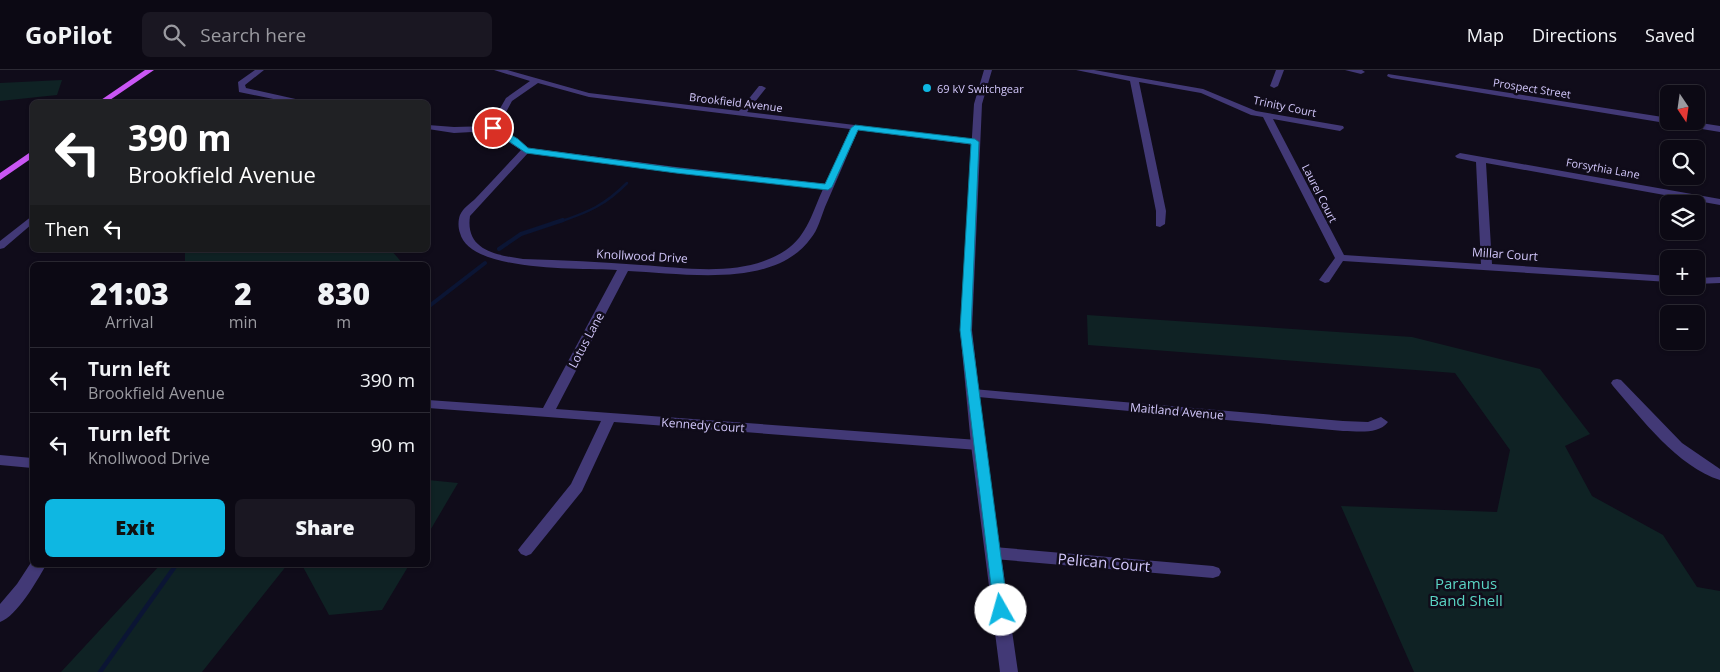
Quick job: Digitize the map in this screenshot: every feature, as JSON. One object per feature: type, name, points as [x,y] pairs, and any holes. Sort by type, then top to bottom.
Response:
[{"type":"main road","points":[[100,100],[136,70]]},
{"type":"main road","points":[[105,100],[150,70]]},
{"type":"main road","points":[[0,178],[30,156]]},
{"type":"street","points":[[260,70],[241,84],[242,90],[288,100]]},
{"type":"street","name":"Brookfield Avenue","points":[[498,70],[590,95],[975,142]]},
{"type":"street","points":[[988,70],[978,104],[966,311],[978,446],[1009,672]]},
{"type":"street","name":"Trinity Court","points":[[1080,70],[1212,94],[1246,110],[1267,116],[1340,128]]},
{"type":"street","points":[[1274,86],[1280,70]]},
{"type":"street","points":[[1349,70],[1361,72]]},
{"type":"street","name":"Prospect Street","points":[[1391,76],[1660,119]]},
{"type":"street","points":[[1134,79],[1162,211],[1160,224]]},
{"type":"street","points":[[493,128],[504,104],[521,88],[536,81]]},
{"type":"street","points":[[741,114],[762,88]]},
{"type":"street","name":"Laurel Court","points":[[1267,116],[1340,258]]},
{"type":"street","points":[[430,127],[454,130],[493,128],[526,150],[676,170],[828,187]]},
{"type":"street","name":"Prospect Street","points":[[1705,127],[1720,129]]},
{"type":"street","name":"Knollwood Drive","points":[[526,150],[465,215],[462,224],[467,240],[484,253],[509,260],[720,272],[753,268],[773,261],[791,252],[807,237],[855,128]]},
{"type":"street","name":"Forsythia Lane","points":[[1460,156],[1720,202]]},
{"type":"street","points":[[1481,160],[1487,266]]},
{"type":"street","points":[[0,246],[30,223]]},
{"type":"street","points":[[1326,280],[1340,258]]},
{"type":"street","name":"Millar Court","points":[[1340,258],[1660,278]]},
{"type":"street","name":"Lotus Lane","points":[[547,413],[624,267]]},
{"type":"street","points":[[1705,281],[1720,280]]},
{"type":"street","points":[[1617,383],[1672,444],[1692,460],[1720,475]]},
{"type":"street","name":"Maitland Avenue","points":[[973,393],[1344,426],[1370,427],[1381,422]]},
{"type":"street","name":"Kennedy Court","points":[[430,404],[978,446]]},
{"type":"street","points":[[526,550],[577,487],[609,418]]},
{"type":"street","points":[[0,460],[30,463]]},
{"type":"street","name":"Pelican Court","points":[[994,553],[1214,572]]},
{"type":"street","points":[[0,615],[23,589],[37,567]]},
{"type":"green space","points":[[62,80],[57,95],[0,101],[0,83]]},
{"type":"green space","points":[[185,252],[393,252],[401,262],[185,262]]},
{"type":"green space","name":"Paramus Band Shell","points":[[1087,315],[1412,337],[1540,369],[1590,434],[1565,446],[1592,496],[1663,535],[1697,587],[1720,591],[1720,672],[1414,672],[1341,506],[1497,512],[1510,450],[1455,373],[1088,345]]},
{"type":"green space","points":[[430,480],[458,483],[430,531]]},
{"type":"green space","points":[[158,567],[285,567],[202,672],[61,672]]},
{"type":"green space","points":[[303,567],[408,567],[382,610],[329,615]]},
{"type":"waterway","points":[[559,222],[596,207],[627,183]]},
{"type":"waterway","points":[[499,249],[521,234],[563,220]]},
{"type":"waterway","points":[[430,305],[485,263]]},
{"type":"waterway","points":[[100,672],[175,567]]},
{"type":"place","name":"69 kV Switchgear","points":[[927,88]]},
{"type":"route","points":[[493,128],[526,150],[676,170],[828,187],[855,128],[975,142],[966,330],[978,446],[1001,610]]}]
